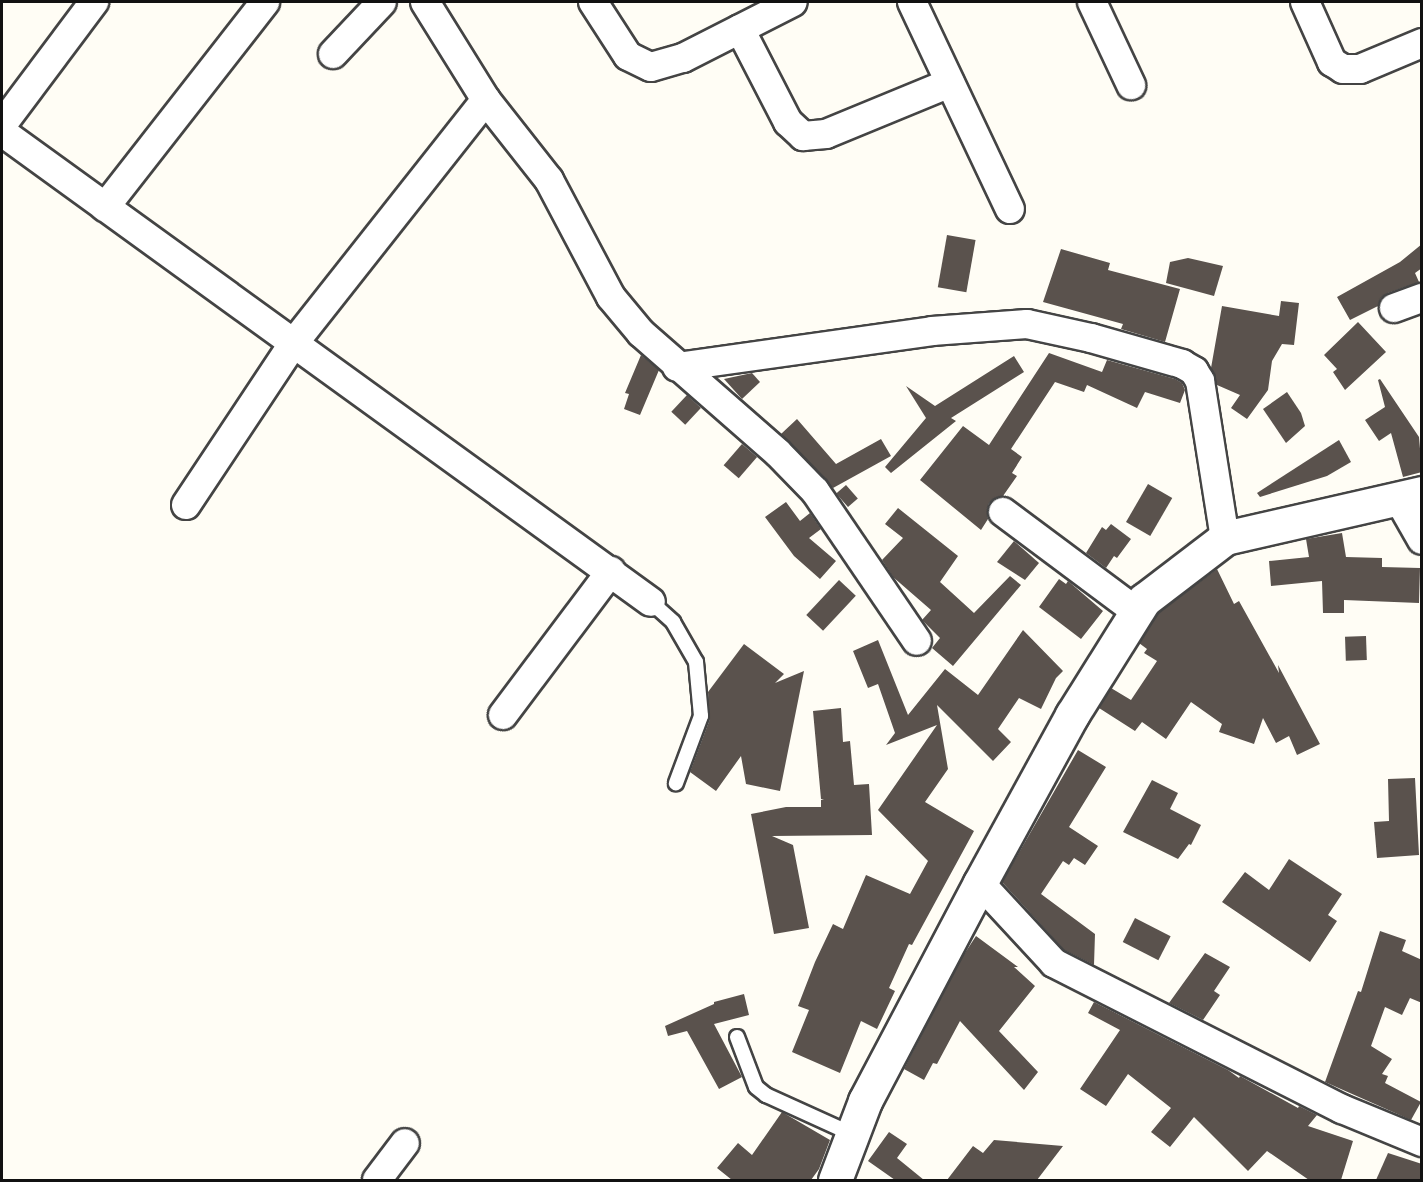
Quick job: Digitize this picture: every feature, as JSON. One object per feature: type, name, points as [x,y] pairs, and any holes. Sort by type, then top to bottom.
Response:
[{"type":"street","points":[[2,125],[94,2]]},
{"type":"street","points":[[105,207],[265,2]]},
{"type":"street","points":[[333,54],[382,2]]},
{"type":"street","points":[[425,2],[486,100],[549,180],[611,297],[641,333],[677,367],[778,453],[814,492],[917,642]]},
{"type":"street","points":[[593,2],[628,56],[651,67],[683,58],[793,2]]},
{"type":"street","points":[[912,2],[1010,209]]},
{"type":"street","points":[[1092,2],[1131,85]]},
{"type":"street","points":[[1305,2],[1332,62],[1343,69],[1360,69],[1422,43]]},
{"type":"street","points":[[740,29],[789,122],[803,136],[826,134],[950,83]]},
{"type":"street","points":[[186,505],[293,344],[486,100]]},
{"type":"street","points":[[2,132],[651,602]]},
{"type":"street","points":[[1394,308],[1422,298]]},
{"type":"street","points":[[677,367],[932,331],[1027,324],[1091,338],[1182,364],[1194,371],[1203,392],[1225,538]]},
{"type":"street","points":[[835,1180],[865,1101],[980,883],[1072,716],[1144,600],[1225,538],[1410,496],[1422,540]]},
{"type":"street","points":[[1003,512],[1137,612]]},
{"type":"street","points":[[503,715],[611,571]]},
{"type":"street","points":[[980,883],[1054,963],[1342,1108],[1422,1142]]},
{"type":"street","points":[[377,1180],[405,1143]]},
{"type":"lane","points":[[651,602],[673,622],[696,662],[701,716],[676,783]]},
{"type":"lane","points":[[737,1037],[756,1087],[766,1095],[852,1134]]},
{"type":"building","points":[[947,235],[976,240],[966,292],[938,287]]},
{"type":"building","points":[[1422,244],[1422,268],[1415,273],[1419,282],[1388,293],[1381,298],[1378,306],[1350,320],[1337,297],[1400,262]]},
{"type":"building","points":[[1061,249],[1110,263],[1108,270],[1180,289],[1165,342],[1121,329],[1123,324],[1043,302]]},
{"type":"building","points":[[1188,258],[1223,266],[1214,296],[1166,283],[1170,262]]},
{"type":"building","points":[[1281,301],[1299,303],[1294,345],[1282,344],[1272,361],[1268,390],[1247,419],[1231,408],[1240,395],[1217,385],[1211,368],[1222,306],[1279,316]]},
{"type":"building","points":[[1358,322],[1386,352],[1345,390],[1333,372],[1337,369],[1324,355]]},
{"type":"building","points":[[1049,353],[1102,372],[1107,360],[1175,379],[1182,383],[1185,390],[1180,403],[1145,392],[1137,408],[1087,385],[1084,392],[1055,382],[1011,449],[1022,457],[1012,473],[1017,476],[1003,496],[989,503],[988,519],[981,530],[920,480],[963,426],[989,445]]},
{"type":"building","points":[[641,355],[659,370],[640,415],[624,409],[629,394],[625,393]]},
{"type":"building","points":[[1014,356],[1024,372],[951,418],[956,421],[891,473],[885,467],[926,418],[906,386],[935,406]]},
{"type":"building","points":[[752,373],[760,382],[742,399],[724,379]]},
{"type":"building","points":[[1380,379],[1419,437],[1422,472],[1403,477],[1391,433],[1379,441],[1365,420],[1385,407],[1378,380]]},
{"type":"building","points":[[1287,392],[1301,413],[1305,426],[1286,443],[1263,409]]},
{"type":"building","points":[[687,395],[701,408],[685,425],[671,412]]},
{"type":"building","points":[[797,419],[836,464],[881,439],[891,456],[833,488],[781,434]]},
{"type":"building","points":[[1339,440],[1351,462],[1327,476],[1260,497],[1257,493]]},
{"type":"building","points":[[742,444],[757,457],[739,478],[724,465]]},
{"type":"building","points":[[1148,484],[1172,498],[1150,536],[1126,522]]},
{"type":"building","points":[[846,485],[858,499],[848,507],[836,494]]},
{"type":"building","points":[[786,502],[800,521],[810,513],[821,529],[809,538],[836,561],[820,579],[794,556],[765,517]]},
{"type":"building","points":[[898,508],[958,556],[940,582],[974,613],[1010,576],[1021,585],[953,666],[932,648],[940,638],[922,620],[931,610],[893,577],[882,560],[903,538],[885,524]]},
{"type":"building","points":[[1111,524],[1131,539],[1117,558],[1114,556],[1106,568],[1086,553],[1102,527],[1106,530]]},
{"type":"building","points":[[1342,533],[1346,557],[1382,558],[1382,567],[1420,568],[1419,603],[1344,600],[1344,613],[1323,613],[1322,581],[1271,586],[1269,561],[1309,557],[1306,539]]},
{"type":"building","points":[[1014,541],[1039,563],[1025,580],[997,562]]},
{"type":"building","points":[[1217,569],[1234,604],[1239,601],[1279,673],[1278,665],[1320,744],[1297,755],[1289,736],[1276,743],[1263,718],[1254,744],[1219,732],[1222,724],[1191,702],[1166,739],[1142,722],[1135,731],[1099,708],[1111,688],[1131,700],[1157,661],[1144,653],[1147,649],[1139,643],[1158,613]]},
{"type":"building","points":[[1059,579],[1066,584],[1068,581],[1103,611],[1081,639],[1039,607]]},
{"type":"building","points":[[839,580],[856,596],[823,631],[806,615]]},
{"type":"building","points":[[1023,630],[1063,671],[1056,678],[1041,709],[1019,698],[998,729],[1011,742],[993,761],[937,705],[948,769],[925,802],[974,831],[912,945],[909,944],[889,988],[895,991],[877,1029],[861,1021],[840,1073],[792,1052],[809,1010],[798,1006],[815,962],[833,924],[843,929],[866,875],[910,894],[928,861],[878,810],[937,725],[886,745],[895,733],[878,684],[868,688],[853,651],[878,640],[908,715],[945,669],[978,695]]},
{"type":"building","points":[[1366,636],[1367,660],[1346,661],[1345,637]]},
{"type":"building","points":[[744,644],[784,674],[775,683],[804,671],[780,791],[746,784],[741,756],[716,791],[690,772],[710,719],[708,692]]},
{"type":"building","points":[[841,708],[843,742],[850,741],[854,785],[869,784],[872,835],[772,836],[793,845],[809,928],[774,934],[751,814],[786,807],[821,807],[821,800],[824,800],[821,799],[813,711]]},
{"type":"building","points":[[1078,750],[1106,767],[1069,827],[1098,846],[1085,865],[1074,858],[1069,865],[1063,861],[1041,894],[1095,934],[1094,965],[1064,950],[1002,882]]},
{"type":"building","points":[[1415,778],[1419,855],[1377,858],[1374,822],[1389,821],[1388,779]]},
{"type":"building","points":[[1152,780],[1178,793],[1170,809],[1201,825],[1191,845],[1189,844],[1178,859],[1123,832]]},
{"type":"building","points":[[1289,859],[1342,894],[1328,915],[1337,921],[1310,962],[1222,902],[1245,872],[1269,890]]},
{"type":"building","points":[[1135,918],[1171,936],[1158,960],[1123,942]]},
{"type":"building","points":[[1380,931],[1406,940],[1402,951],[1422,960],[1422,1003],[1410,998],[1402,1015],[1385,1007],[1371,1046],[1392,1059],[1382,1074],[1388,1076],[1385,1083],[1421,1102],[1411,1120],[1325,1082],[1358,991],[1361,992]]},
{"type":"building","points":[[976,936],[1018,967],[1014,967],[1035,986],[999,1031],[1038,1072],[1024,1090],[960,1021],[937,1064],[933,1063],[924,1080],[904,1069],[961,959]]},
{"type":"building","points":[[1205,953],[1230,967],[1214,991],[1220,995],[1203,1020],[1169,1003]]},
{"type":"building","points":[[744,994],[749,1015],[714,1024],[742,1077],[719,1089],[687,1031],[668,1036],[665,1026],[714,1002]]},
{"type":"building","points":[[1094,1002],[1298,1108],[1299,1106],[1317,1115],[1308,1126],[1353,1141],[1341,1180],[1309,1180],[1267,1151],[1248,1171],[1194,1117],[1170,1147],[1151,1132],[1171,1108],[1128,1074],[1106,1106],[1080,1089],[1120,1030],[1088,1013]]},
{"type":"building","points":[[782,1112],[830,1140],[819,1169],[811,1180],[732,1180],[717,1168],[738,1143],[752,1155]]},
{"type":"building","points":[[889,1132],[907,1144],[897,1158],[924,1180],[895,1180],[868,1161]]},
{"type":"building","points":[[994,1140],[1063,1146],[1037,1180],[947,1180],[973,1146],[983,1153]]},
{"type":"building","points":[[1388,1153],[1422,1164],[1422,1180],[1376,1180]]}]
